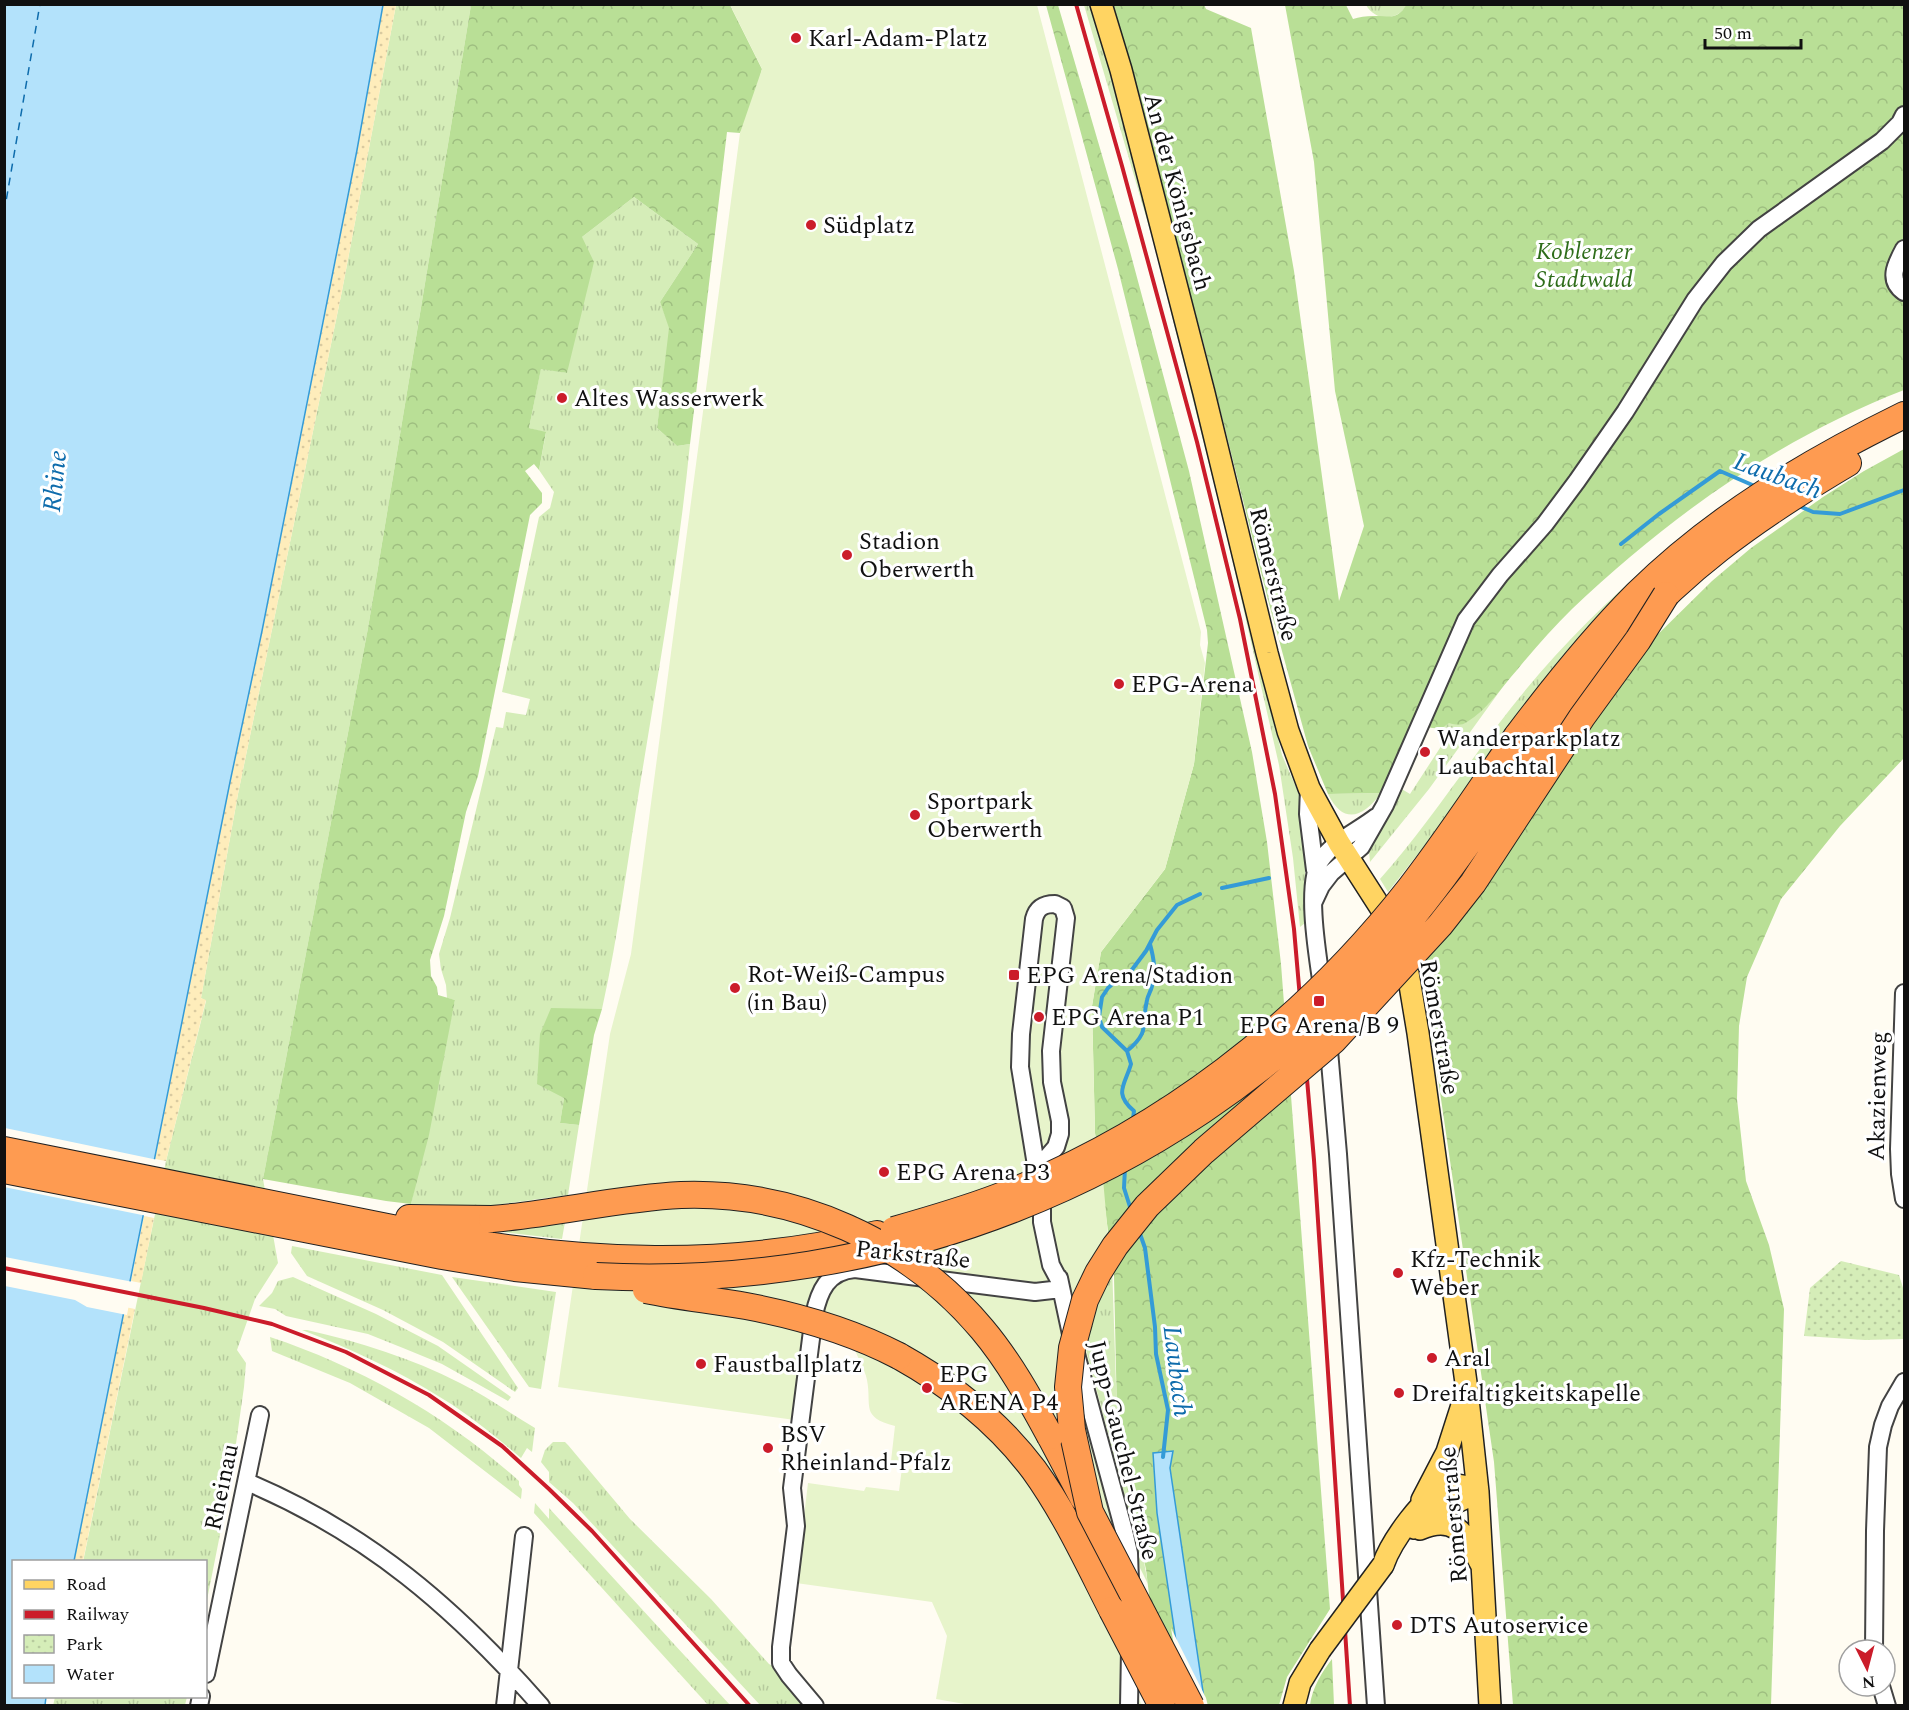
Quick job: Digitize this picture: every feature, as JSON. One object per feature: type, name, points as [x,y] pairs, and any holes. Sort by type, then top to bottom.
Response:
[{"type":"highway","points":[[4,1150],[368,1224],[503,1248],[589,1258],[667,1260],[759,1254],[860,1238],[965,1208],[1032,1182],[1122,1138],[1172,1107],[1238,1061],[1309,1000],[1357,950],[1409,889],[1551,691],[1638,593],[1702,538],[1761,495],[1838,449],[1905,415]]},
{"type":"highway","points":[[4,1170],[453,1258],[516,1268],[596,1276],[687,1278],[755,1273],[838,1261],[896,1248],[983,1221],[1047,1196],[1121,1160],[1175,1128],[1243,1082],[1281,1051],[1365,972],[1398,935],[1453,864],[1554,721],[1588,677],[1666,595],[1717,550],[1778,507],[1851,462],[1905,434]]},
{"type":"highway","points":[[1090,1512],[1072,1430],[1068,1387],[1075,1336],[1085,1300],[1098,1273],[1115,1246],[1171,1180],[1335,1040],[1440,925],[1473,883],[1582,717],[1632,649],[1666,595]]},
{"type":"highway","points":[[221,1194],[261,1194],[394,1217],[469,1220],[528,1216],[655,1197],[705,1195],[757,1200],[829,1219],[878,1243],[935,1282],[967,1311],[1016,1376],[1050,1436],[1191,1706]]},
{"type":"highway","points":[[596,1276],[662,1293],[775,1312],[834,1328],[899,1356],[945,1383],[1003,1435],[1040,1480],[1070,1528],[1162,1706]]},
{"type":"main road","name":"An der Königsbach","points":[[1101,4],[1204,393]]},
{"type":"main road","name":"Römerstraße","points":[[1204,393],[1288,731],[1309,788],[1344,851],[1378,904],[1396,938],[1408,973],[1467,1390],[1484,1568],[1490,1706]]},
{"type":"main road","points":[[1419,1509],[1447,1452],[1467,1390]]},
{"type":"main road","points":[[1383,1565],[1389,1551],[1419,1509],[1433,1494],[1448,1486],[1460,1485],[1478,1492]]},
{"type":"main road","points":[[1294,1706],[1300,1683],[1320,1650],[1409,1534],[1431,1514],[1478,1492]]},
{"type":"main road","points":[[1409,1534],[1434,1523],[1453,1526],[1467,1538],[1484,1568]]},
{"type":"street","points":[[1315,870],[1321,858],[1364,843],[1387,800],[1466,620],[1500,575],[1550,518],[1584,471],[1625,412],[1695,300],[1724,263],[1759,229],[1882,141],[1905,115]]},
{"type":"street","points":[[1905,249],[1895,266],[1894,275],[1898,287],[1905,292]]},
{"type":"street","points":[[1309,788],[1308,814],[1315,870],[1315,935],[1332,1078],[1376,1706]]},
{"type":"street","points":[[1314,901],[1344,851]]},
{"type":"street","name":"Jupp-Gauchel-Straße","points":[[1037,1168],[1056,1147],[1060,1127],[1052,1082],[1051,1051],[1066,918],[1063,908],[1055,904],[1041,906],[1035,913],[1020,1052],[1022,1086],[1037,1168],[1047,1248],[1051,1265],[1060,1284],[1072,1339],[1129,1553],[1131,1571],[1129,1706]]},
{"type":"street","name":"Akazienweg","points":[[1905,993],[1899,1149],[1900,1174],[1905,1199]]},
{"type":"street","name":"Parkstraße","points":[[815,1706],[782,1663],[781,1647],[796,1526],[792,1488],[814,1315],[822,1289],[834,1275],[855,1269],[1035,1292],[1060,1284]]},
{"type":"street","points":[[1874,1638],[1878,1447],[1890,1406],[1905,1383]]},
{"type":"street","name":"Rheinau","points":[[207,1669],[260,1415]]},
{"type":"street","points":[[247,1482],[291,1501],[389,1561],[430,1594],[510,1671],[541,1706]]},
{"type":"street","points":[[505,1706],[524,1536]]},
{"type":"green space","name":"Koblenzer Stadtwald","points":[[1407,4],[1904,5],[1904,390],[1813,432],[1769,456],[1727,483],[1648,542],[1572,609],[1537,646],[1488,705],[1474,717],[1463,724],[1449,723],[1441,729],[1425,727],[1391,774],[1381,793],[1328,794],[1308,746],[1268,600],[1203,341],[1152,155],[1107,5],[1204,5],[1206,9],[1251,28],[1294,271],[1339,601],[1364,526],[1335,391],[1314,162],[1285,5],[1346,5],[1353,19],[1396,15]]},
{"type":"green space","points":[[396,5],[471,5],[368,628],[263,1179],[278,1263],[255,1299],[237,1350],[246,1363],[244,1387],[231,1479],[207,1600],[207,1560],[83,1560],[166,1161],[206,1001],[201,998],[238,794],[342,291]]},
{"type":"green space","points":[[471,5],[730,5],[762,69],[751,113],[740,133],[727,132],[690,444],[677,446],[657,428],[669,328],[660,302],[698,244],[634,197],[582,237],[594,262],[567,373],[541,369],[529,428],[546,432],[539,470],[534,464],[525,471],[542,493],[542,503],[530,515],[478,776],[466,812],[444,916],[430,960],[431,976],[437,987],[438,995],[455,1000],[429,1135],[411,1204],[263,1179],[368,628]]},
{"type":"green space","name":"Sportpark Oberwerth","points":[[730,5],[1037,5],[1201,632],[1200,645],[1205,663],[1194,764],[1165,869],[1101,952],[1092,1006],[1095,1133],[1103,1179],[1108,1235],[1083,1338],[1139,1558],[1139,1699],[1142,1705],[976,1706],[936,1699],[947,1636],[932,1602],[796,1583],[808,1483],[864,1491],[866,1487],[899,1491],[902,1468],[919,1470],[919,1464],[891,1461],[895,1426],[884,1423],[872,1414],[866,1376],[853,1345],[808,1329],[795,1420],[558,1387],[610,1034],[631,954],[740,133],[762,69]]},
{"type":"green space","points":[[1046,5],[1058,5],[1128,244],[1189,471],[1252,752],[1267,842],[1281,964],[1330,1609],[1287,1677],[1279,1705],[1205,1705],[1170,1468],[1173,1451],[1153,1453],[1187,1705],[1162,1705],[1146,1569],[1125,1481],[1117,1416],[1114,1276],[1095,1133],[1092,1006],[1101,952],[1165,869],[1194,764],[1208,643],[1207,630],[1118,269]]},
{"type":"green space","points":[[1084,5],[1093,5],[1181,331],[1282,755],[1305,808],[1305,923],[1300,927],[1293,858],[1279,765],[1225,528],[1154,244]]},
{"type":"green space","points":[[1366,5],[1407,5],[1392,17],[1381,17],[1370,11]]},
{"type":"green space","points":[[634,197],[698,244],[660,302],[670,328],[657,428],[677,446],[690,444],[668,612],[602,1009],[552,1009],[564,1098],[560,1123],[579,1125],[568,1195],[488,1206],[411,1204],[455,1000],[447,998],[439,954],[450,918],[496,727],[503,728],[506,712],[526,715],[530,699],[502,692],[539,517],[550,508],[554,492],[539,470],[546,433],[529,428],[541,368],[567,373],[582,237]]},
{"type":"green space","points":[[1904,449],[1904,758],[1840,826],[1781,899],[1747,977],[1739,1026],[1737,1099],[1746,1181],[1769,1245],[1784,1309],[1771,1705],[1513,1705],[1494,1462],[1421,962],[1644,648],[1712,581],[1751,548],[1823,497]]},
{"type":"green space","points":[[1658,557],[1599,615],[1516,716],[1436,831],[1388,892],[1380,879],[1415,837],[1511,708],[1581,629]]},
{"type":"green space","points":[[1502,688],[1429,789],[1370,862],[1369,851],[1400,788],[1410,794],[1451,731],[1441,729],[1449,722],[1488,704]]},
{"type":"green space","points":[[1381,793],[1367,808],[1353,814],[1340,810],[1328,794]]},
{"type":"green space","points":[[551,1008],[602,1009],[594,1035],[579,1125],[560,1123],[564,1098],[537,1084],[540,1034]]},
{"type":"green space","points":[[565,1222],[562,1239],[493,1231]]},
{"type":"green space","points":[[292,1246],[442,1275],[518,1388],[515,1392],[443,1342],[383,1310],[307,1276],[291,1253]]},
{"type":"green space","points":[[1841,1261],[1899,1275],[1904,1291],[1904,1339],[1865,1340],[1804,1336],[1810,1288]]},
{"type":"green space","points":[[1112,1264],[1117,1416],[1125,1481],[1138,1529],[1148,1584],[1140,1568],[1133,1529],[1083,1338]]},
{"type":"green space","points":[[293,1277],[376,1314],[438,1346],[511,1397],[508,1401],[442,1364],[368,1334],[286,1316],[275,1309],[259,1306],[272,1293],[278,1281]]},
{"type":"green space","points":[[452,1277],[556,1292],[541,1389],[529,1387]]},
{"type":"green space","points":[[302,1330],[366,1345],[423,1366],[470,1388],[535,1428],[532,1452],[527,1448],[521,1458],[473,1420],[409,1379]]},
{"type":"green space","points":[[270,1337],[337,1363],[402,1396],[433,1415],[492,1458],[519,1481],[522,1489],[521,1499],[429,1428],[350,1383],[272,1351]]},
{"type":"green space","points":[[553,1442],[565,1442],[568,1445],[630,1519],[711,1599],[769,1664],[778,1669],[810,1705],[760,1705],[573,1503],[549,1482],[549,1472],[541,1462],[545,1450]]},
{"type":"green space","points":[[535,1503],[549,1519],[549,1508],[730,1705],[708,1705],[534,1513]]},
{"type":"green space","points":[[1332,1659],[1334,1705],[1310,1705],[1318,1681]]},
{"type":"green space","points":[[55,1698],[187,1698],[185,1705],[53,1706]]},
{"type":"sand","points":[[383,5],[396,5],[342,291],[238,794],[201,998],[206,1000],[166,1161],[155,1159],[290,491]]},
{"type":"sand","points":[[144,1216],[154,1218],[141,1283],[131,1281]]},
{"type":"sand","points":[[125,1307],[135,1309],[83,1560],[74,1560]]},
{"type":"water","name":"Rhine","points":[[5,5],[383,5],[357,150],[262,631],[74,1560],[12,1560],[12,1698],[46,1698],[45,1705],[5,1706]]},
{"type":"water","points":[[1173,1451],[1170,1468],[1205,1705],[1176,1641],[1157,1513],[1153,1453]]},
{"type":"pier","points":[[5,1128],[158,1160],[147,1216],[4,1187]]},
{"type":"pier","points":[[5,1257],[133,1282],[127,1315],[87,1307],[75,1300],[5,1286]]},
{"type":"pier","points":[[1171,1628],[1206,1698],[1208,1706],[1184,1706]]},
{"type":"waterway","name":"Laubach","points":[[1621,544],[1720,471],[1757,487]]},
{"type":"waterway","name":"Laubach","points":[[1797,505],[1813,512],[1840,514],[1904,490]]},
{"type":"waterway","name":"Laubach","points":[[1222,888],[1269,878]]},
{"type":"waterway","name":"Laubach","points":[[1133,1119],[1134,1111],[1122,1094],[1131,1064],[1127,1051],[1102,1027],[1099,1017],[1102,997],[1117,980],[1128,975],[1146,951],[1157,930],[1177,905],[1200,894]]},
{"type":"waterway","name":"Laubach","points":[[1127,1051],[1135,1044],[1144,1027],[1145,1009],[1154,975],[1150,944]]},
{"type":"waterway","name":"Laubach","points":[[1125,1168],[1124,1188],[1131,1210]]},
{"type":"waterway","name":"Laubach","points":[[1139,1231],[1145,1248],[1156,1354],[1168,1410],[1163,1457]]},
{"type":"ferry route","points":[[4,213],[40,4]]},
{"type":"railway","points":[[1076,4],[1197,442],[1240,619],[1275,794],[1294,929],[1314,1160],[1350,1706]]},
{"type":"railway","points":[[4,1268],[272,1324],[346,1352],[429,1395],[502,1446],[549,1489],[592,1531],[750,1706]]},
{"type":"place","name":"Karl-Adam-Platz","points":[[796,38]]},
{"type":"place","name":"Südplatz","points":[[811,225]]},
{"type":"place","name":"Altes Wasserwerk","points":[[562,398]]},
{"type":"place","name":"Stadion Oberwerth","points":[[847,555]]},
{"type":"place","name":"EPG-Arena","points":[[1119,684]]},
{"type":"place","name":"Wanderparkplatz Laubachtal","points":[[1425,752]]},
{"type":"place","name":"Sportpark Oberwerth","points":[[915,815]]},
{"type":"place","name":"EPG Arena/Stadion","points":[[1014,975]]},
{"type":"place","name":"Rot-Weiß-Campus (in Bau)","points":[[735,988]]},
{"type":"place","name":"EPG Arena/B 9","points":[[1319,1001]]},
{"type":"place","name":"EPG Arena P1","points":[[1039,1017]]},
{"type":"place","name":"EPG Arena P3","points":[[884,1172]]},
{"type":"place","name":"Kfz-Technik Weber","points":[[1398,1273]]},
{"type":"place","name":"Aral","points":[[1432,1358]]},
{"type":"place","name":"Faustballplatz","points":[[701,1364]]},
{"type":"place","name":"EPG ARENA P4","points":[[927,1388]]},
{"type":"place","name":"Dreifaltigkeitskapelle","points":[[1399,1393]]},
{"type":"place","name":"BSV Rheinland-Pfalz","points":[[768,1448]]},
{"type":"place","name":"DTS Autoservice","points":[[1397,1625]]}]
